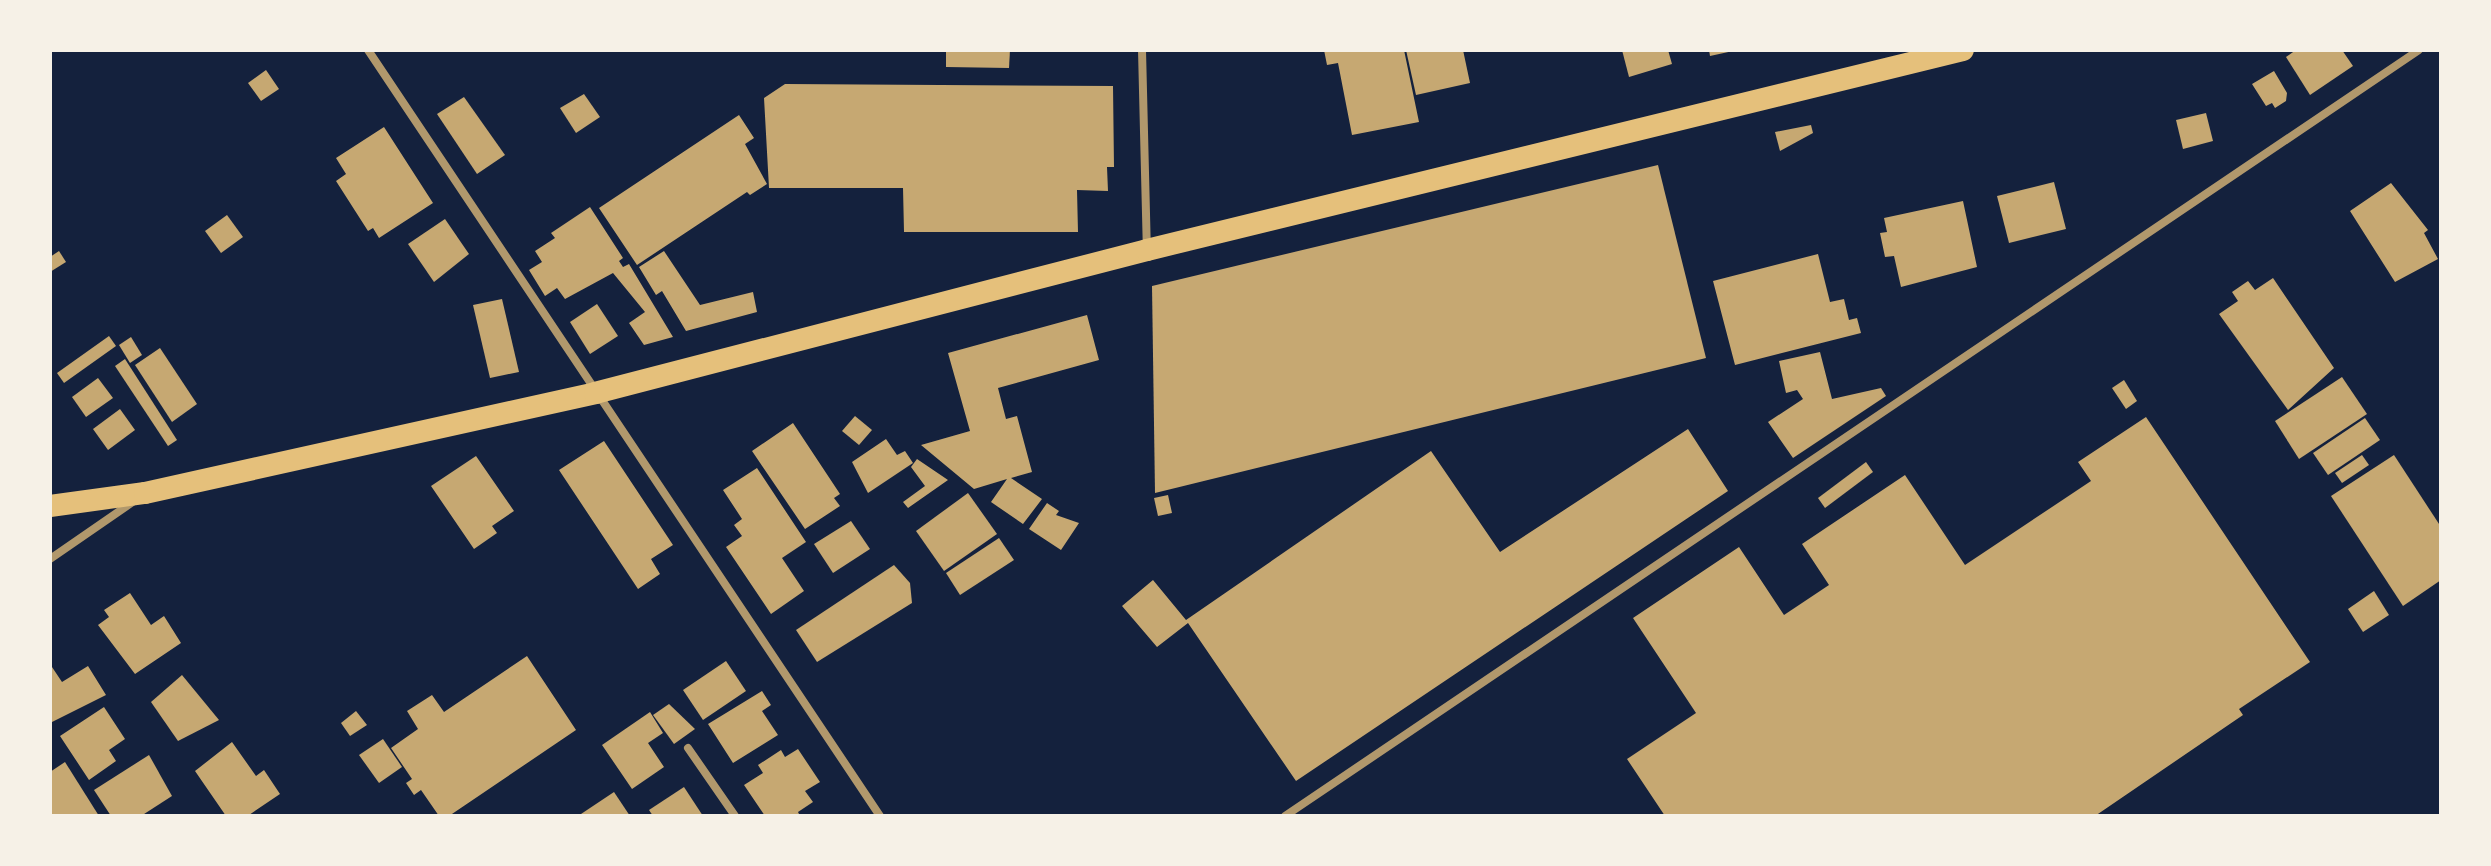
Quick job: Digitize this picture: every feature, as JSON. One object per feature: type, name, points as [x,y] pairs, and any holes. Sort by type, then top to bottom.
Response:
[{"type":"highway","points":[[50,506],[145,493],[595,393],[1147,250],[1963,50]]},
{"type":"street","points":[[368,50],[880,816]]},
{"type":"street","points":[[1142,50],[1147,250]]},
{"type":"street","points":[[1285,816],[2419,50]]},
{"type":"street","points":[[50,559],[145,493]]},
{"type":"street","points":[[688,748],[735,816]]},
{"type":"building","points":[[946,50],[1010,50],[1009,68],[946,67]]},
{"type":"building","points":[[1324,50],[1404,50],[1419,122],[1352,135],[1338,63],[1327,65]]},
{"type":"building","points":[[1406,50],[1463,50],[1470,83],[1416,95]]},
{"type":"building","points":[[1622,50],[1668,50],[1672,64],[1629,77]]},
{"type":"building","points":[[1709,50],[1732,50],[1733,51],[1710,56]]},
{"type":"building","points":[[2296,50],[2342,50],[2353,66],[2310,95],[2286,57]]},
{"type":"building","points":[[266,70],[279,89],[261,101],[248,83]]},
{"type":"building","points":[[2274,71],[2287,93],[2286,101],[2275,108],[2272,103],[2266,106],[2252,84]]},
{"type":"building","points":[[785,84],[1113,86],[1114,167],[1107,167],[1108,191],[1077,190],[1078,232],[904,232],[903,188],[769,188],[764,98]]},
{"type":"building","points":[[584,94],[600,117],[576,133],[560,108]]},
{"type":"building","points":[[464,97],[505,155],[477,174],[437,114]]},
{"type":"building","points":[[2206,113],[2213,141],[2183,149],[2176,120]]},
{"type":"building","points":[[739,115],[754,138],[745,144],[767,184],[750,195],[747,192],[637,265],[599,208]]},
{"type":"building","points":[[1811,125],[1813,133],[1780,151],[1775,132]]},
{"type":"building","points":[[384,127],[433,203],[379,238],[373,228],[368,231],[336,181],[346,174],[336,158]]},
{"type":"building","points":[[1658,165],[1706,358],[1155,493],[1152,286]]},
{"type":"building","points":[[2054,182],[2066,229],[2009,243],[1997,196]]},
{"type":"building","points":[[2391,183],[2428,230],[2424,233],[2438,259],[2395,282],[2350,211]]},
{"type":"building","points":[[1963,201],[1977,267],[1901,287],[1894,256],[1885,257],[1880,233],[1887,232],[1884,218]]},
{"type":"building","points":[[590,207],[623,258],[619,261],[623,267],[629,264],[673,337],[644,345],[629,323],[645,312],[613,273],[565,299],[557,288],[545,296],[529,270],[542,262],[535,251],[555,238],[551,233]]},
{"type":"building","points":[[227,215],[243,237],[221,253],[205,231]]},
{"type":"building","points":[[445,219],[469,254],[434,282],[408,244]]},
{"type":"building","points":[[59,251],[66,262],[50,272],[50,257]]},
{"type":"building","points":[[664,251],[700,305],[753,292],[757,312],[686,331],[662,291],[656,295],[639,267]]},
{"type":"building","points":[[1818,254],[1830,302],[1844,299],[1849,320],[1857,318],[1861,333],[1735,365],[1713,281]]},
{"type":"building","points":[[2273,278],[2334,368],[2288,410],[2219,314],[2238,301],[2232,292],[2248,281],[2255,290]]},
{"type":"building","points":[[502,299],[519,372],[490,378],[473,305]]},
{"type":"building","points":[[597,304],[618,336],[590,354],[570,322]]},
{"type":"building","points":[[1087,315],[1099,360],[998,388],[1006,419],[1017,416],[1032,472],[1011,478],[1042,499],[1023,524],[991,502],[1007,479],[974,489],[921,445],[970,431],[948,353]]},
{"type":"building","points":[[109,336],[116,346],[64,383],[57,373]]},
{"type":"building","points":[[131,337],[142,355],[130,363],[119,345]]},
{"type":"building","points":[[160,348],[197,404],[172,422],[135,365]]},
{"type":"building","points":[[1820,352],[1832,399],[1881,388],[1886,396],[1793,458],[1768,422],[1803,399],[1797,390],[1786,393],[1779,361]]},
{"type":"building","points":[[125,359],[177,440],[168,446],[115,366]]},
{"type":"building","points":[[2342,377],[2367,414],[2299,459],[2275,421]]},
{"type":"building","points":[[98,378],[113,398],[86,417],[72,397]]},
{"type":"building","points":[[2124,380],[2137,401],[2126,409],[2112,388]]},
{"type":"building","points":[[120,409],[135,430],[108,450],[93,429]]},
{"type":"building","points":[[855,416],[872,430],[859,445],[842,431]]},
{"type":"building","points":[[2146,417],[2310,662],[2239,709],[2243,715],[2095,816],[1665,816],[1627,759],[1696,713],[1633,618],[1739,547],[1784,615],[1829,585],[1802,544],[1905,475],[1965,565],[2091,481],[2078,462]]},
{"type":"building","points":[[2365,418],[2380,440],[2328,475],[2313,453]]},
{"type":"building","points":[[793,423],[840,494],[834,498],[840,506],[805,529],[752,451]]},
{"type":"building","points":[[1688,429],[1728,491],[1296,781],[1188,623],[1157,647],[1122,606],[1153,580],[1186,620],[1431,451],[1500,552]]},
{"type":"building","points":[[886,439],[897,455],[905,451],[913,463],[868,493],[852,462]]},
{"type":"building","points":[[604,441],[673,545],[651,559],[660,574],[638,589],[559,470]]},
{"type":"building","points":[[2362,455],[2369,465],[2342,483],[2335,473]]},
{"type":"building","points":[[2394,455],[2441,527],[2441,580],[2403,606],[2331,496]]},
{"type":"building","points":[[476,456],[514,511],[492,526],[497,533],[474,549],[431,486]]},
{"type":"building","points":[[917,459],[948,480],[908,508],[903,502],[925,486],[911,467]]},
{"type":"building","points":[[1866,462],[1873,472],[1825,508],[1818,498]]},
{"type":"building","points":[[757,468],[806,542],[782,558],[804,591],[771,614],[726,547],[742,536],[734,525],[742,519],[723,490]]},
{"type":"building","points":[[968,493],[997,534],[944,571],[916,531]]},
{"type":"building","points":[[1168,495],[1172,513],[1158,516],[1154,498]]},
{"type":"building","points":[[1047,503],[1059,511],[1056,515],[1079,523],[1061,550],[1029,529]]},
{"type":"building","points":[[851,521],[870,549],[833,573],[814,544]]},
{"type":"building","points":[[999,538],[1014,560],[960,595],[946,573]]},
{"type":"building","points":[[894,565],[910,583],[912,603],[817,662],[796,630]]},
{"type":"building","points":[[2374,591],[2389,615],[2363,632],[2348,609]]},
{"type":"building","points":[[130,593],[151,625],[164,616],[181,643],[135,674],[98,625],[109,617],[104,610]]},
{"type":"building","points":[[527,656],[576,730],[449,816],[439,816],[421,790],[414,795],[406,783],[412,779],[391,748],[418,729],[407,711],[432,695],[444,712]]},
{"type":"building","points":[[726,661],[746,691],[703,720],[683,690]]},
{"type":"building","points":[[50,664],[62,682],[88,666],[106,695],[50,723]]},
{"type":"building","points":[[182,675],[219,720],[178,741],[151,702]]},
{"type":"building","points":[[762,691],[771,705],[762,711],[778,735],[733,763],[708,724]]},
{"type":"building","points":[[669,704],[695,729],[674,744],[653,715]]},
{"type":"building","points":[[104,707],[125,739],[109,750],[116,761],[89,780],[60,736]]},
{"type":"building","points":[[356,711],[367,725],[350,736],[341,723]]},
{"type":"building","points":[[650,712],[663,733],[648,743],[664,767],[632,789],[602,745]]},
{"type":"building","points":[[383,739],[402,767],[379,783],[359,755]]},
{"type":"building","points":[[232,742],[256,776],[264,770],[280,794],[249,815],[226,816],[195,771]]},
{"type":"building","points":[[798,749],[820,782],[805,791],[813,802],[798,812],[800,816],[765,816],[744,785],[763,773],[758,765],[781,750],[785,757]]},
{"type":"building","points":[[149,755],[172,796],[141,816],[111,816],[94,790]]},
{"type":"building","points":[[65,762],[99,816],[50,816],[50,772]]},
{"type":"building","points":[[684,787],[703,816],[653,816],[649,810]]},
{"type":"building","points":[[614,792],[630,816],[578,816]]}]
